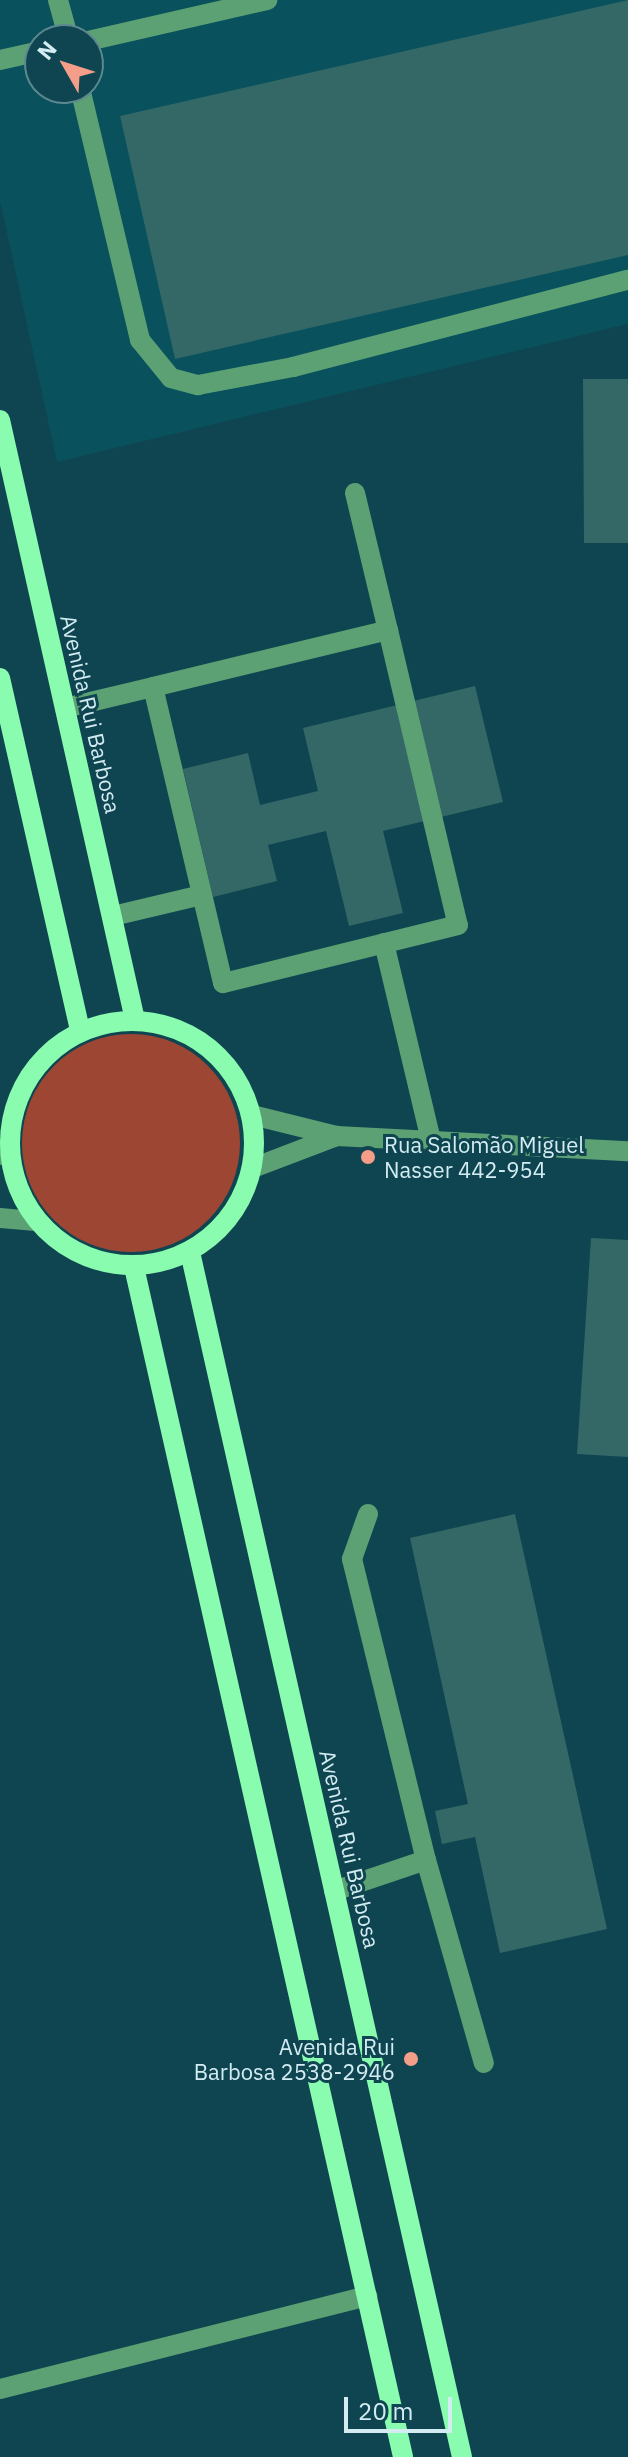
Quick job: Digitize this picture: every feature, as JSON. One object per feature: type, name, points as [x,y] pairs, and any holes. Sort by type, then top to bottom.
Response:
[{"type":"main road","name":"Avenida Rui Barbosa","points":[[0,420],[135,1020]]},
{"type":"main road","points":[[0,678],[80,1030]]},
{"type":"main road","points":[[135,1020],[187,1032],[219,1057],[252,1115],[253,1168],[231,1217],[190,1252],[134,1267],[79,1255],[36,1221],[15,1185],[4,1150],[17,1098],[42,1058],[80,1030],[135,1020]]},
{"type":"main road","name":"Avenida Rui Barbosa","points":[[190,1252],[462,2457]]},
{"type":"main road","points":[[134,1267],[403,2457]]},
{"type":"street","points":[[58,0],[65,24]]},
{"type":"street","points":[[104,37],[267,0]]},
{"type":"street","points":[[0,60],[24,55]]},
{"type":"street","points":[[84,104],[140,340],[171,378],[198,385],[293,367],[628,280]]},
{"type":"street","points":[[153,687],[223,983],[458,925],[355,493]]},
{"type":"street","points":[[65,708],[388,630]]},
{"type":"street","points":[[113,916],[202,895]]},
{"type":"street","points":[[384,943],[431,1140]]},
{"type":"street","points":[[252,1115],[337,1136],[628,1151]]},
{"type":"street","points":[[253,1168],[337,1136]]},
{"type":"street","points":[[0,1218],[36,1221]]},
{"type":"street","points":[[368,1514],[352,1559],[426,1860],[484,2063]]},
{"type":"street","points":[[334,1891],[426,1860]]},
{"type":"street","points":[[0,2389],[367,2296]]},
{"type":"shaded area","points":[[0,0],[628,0],[628,324],[57,462],[0,201]]},
{"type":"shaded area","points":[[131,1034],[173,1042],[208,1066],[232,1101],[240,1143],[232,1185],[208,1220],[173,1244],[131,1252],[89,1244],[54,1220],[30,1185],[22,1143],[30,1101],[54,1066],[89,1042]]},
{"type":"building","points":[[628,0],[628,255],[175,359],[120,116]]},
{"type":"building","points":[[583,379],[628,379],[628,543],[584,543]]},
{"type":"building","points":[[475,686],[503,802],[383,831],[403,913],[349,926],[326,831],[268,845],[277,881],[213,897],[183,769],[248,753],[260,805],[318,791],[303,728]]},
{"type":"building","points":[[591,1238],[628,1240],[628,1457],[577,1454]]},
{"type":"building","points":[[515,1514],[607,1929],[500,1953],[475,1837],[442,1844],[435,1811],[468,1804],[410,1538]]},
{"type":"place","name":"Rua Salomão Miguel Nasser 442-954","points":[[368,1157]]},
{"type":"place","name":"Avenida Rui Barbosa 2538-2946","points":[[411,2059]]}]
